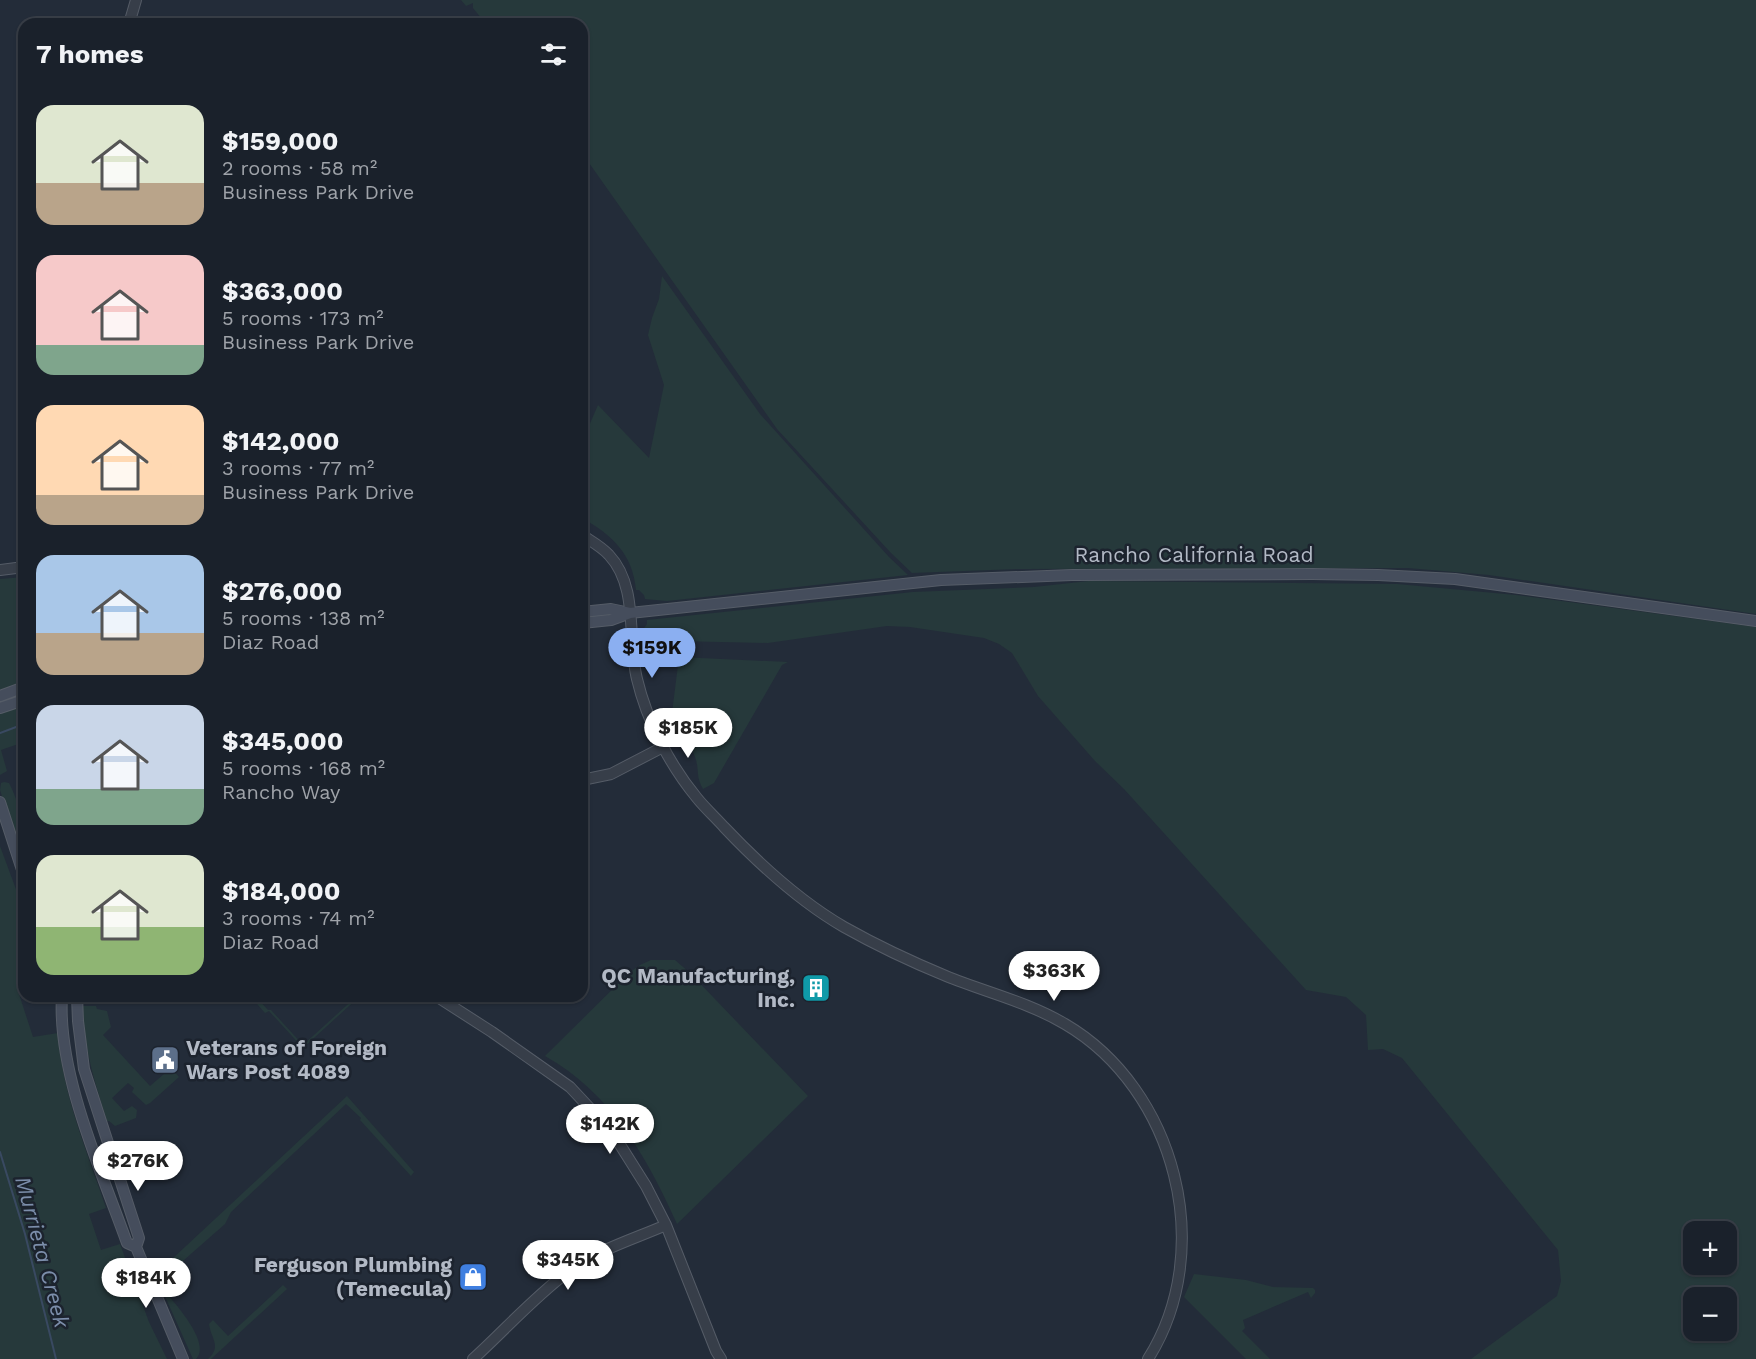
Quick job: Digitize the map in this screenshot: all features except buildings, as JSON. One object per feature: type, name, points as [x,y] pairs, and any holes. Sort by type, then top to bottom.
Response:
[{"type":"main road","name":"Rancho California Road","points":[[588,622],[611,620],[630,613],[941,580],[1060,575],[1356,574],[1455,579],[1756,621]]},
{"type":"main road","name":"Rancho California Road","points":[[588,611],[611,609],[630,613]]},
{"type":"main road","points":[[0,696],[18,689]]},
{"type":"main road","points":[[0,708],[18,702]]},
{"type":"main road","points":[[0,802],[18,858]]},
{"type":"main road","points":[[58,1002],[66,1060],[89,1138],[127,1243],[136,1247]]},
{"type":"main road","points":[[60,1019],[61,1002]]},
{"type":"main road","points":[[77,1002],[84,1070],[139,1238],[136,1247],[183,1359]]},
{"type":"street","points":[[130,18],[135,0]]},
{"type":"street","points":[[588,539],[608,553],[619,567],[630,613],[633,660],[637,679],[663,747],[696,798],[750,854],[794,894],[844,927],[945,975],[1033,1008],[1066,1024],[1095,1046],[1126,1078],[1142,1100],[1160,1133],[1174,1170],[1180,1200],[1182,1232],[1180,1269],[1171,1311],[1148,1359]]},
{"type":"street","points":[[0,570],[18,568]]},
{"type":"street","points":[[588,779],[611,774],[663,747]]},
{"type":"street","points":[[445,1002],[570,1087],[612,1132],[646,1186],[666,1225],[721,1359]]},
{"type":"street","points":[[473,1359],[541,1294],[571,1270],[613,1247],[666,1225]]},
{"type":"shaded area","points":[[461,0],[1756,0],[1756,614],[1489,575],[1408,568],[1019,569],[912,573],[777,429],[588,161],[588,18],[481,18],[473,8],[473,3],[466,6]]},
{"type":"shaded area","points":[[662,276],[760,414],[889,557],[908,575],[667,601],[645,599],[639,590],[636,590],[631,566],[626,556],[603,531],[588,522],[588,428],[598,405],[649,458],[664,385],[648,335],[659,299]]},
{"type":"shaded area","points":[[18,578],[18,683],[0,690],[0,579]]},
{"type":"shaded area","points":[[1089,581],[1397,584],[1516,595],[1756,627],[1756,1359],[1471,1359],[1557,1296],[1561,1281],[1558,1250],[1402,1058],[1383,1049],[1368,1050],[1366,1015],[1346,997],[1306,990],[1124,789],[1095,761],[1038,696],[1012,653],[999,644],[984,638],[910,627],[887,626],[768,643],[677,641],[649,647],[643,656],[639,631],[642,631],[647,620],[913,592],[1034,587]]},
{"type":"shaded area","points":[[679,657],[788,662],[782,665],[714,783],[703,789],[693,752],[671,721]]},
{"type":"shaded area","points":[[18,707],[18,744],[1,750],[7,771],[0,775],[0,713]]},
{"type":"shaded area","points":[[1,783],[9,783],[18,806],[18,846],[0,790]]},
{"type":"shaded area","points":[[0,846],[18,895],[18,1002],[22,1002],[33,1037],[58,1033],[60,1055],[70,1100],[106,1208],[89,1214],[101,1250],[120,1244],[149,1322],[167,1359],[0,1359]]},
{"type":"shaded area","points":[[651,960],[675,960],[808,1096],[677,1224],[639,1151],[608,1108],[589,1088],[545,1056],[629,973]]},
{"type":"shaded area","points":[[255,1002],[261,1002],[268,1010],[271,1010],[303,1045],[350,1002],[353,1002],[303,1048],[269,1011],[265,1013]]},
{"type":"shaded area","points":[[83,1006],[96,1006],[97,1009],[107,1011],[111,1027],[103,1035],[150,1086],[171,1068],[179,1077],[146,1105],[132,1092],[134,1088],[128,1083],[112,1098],[124,1111],[132,1106],[137,1110],[136,1118],[115,1126],[107,1121],[94,1078],[87,1050]]},
{"type":"shaded area","points":[[347,1096],[414,1172],[411,1176],[346,1104],[231,1212],[225,1224],[159,1282],[156,1274]]},
{"type":"shaded area","points":[[1194,1274],[1246,1280],[1273,1287],[1313,1288],[1315,1293],[1311,1298],[1308,1292],[1243,1320],[1245,1328],[1242,1331],[1270,1359],[1246,1359],[1184,1297]]},
{"type":"shaded area","points":[[283,1285],[287,1289],[211,1359],[208,1359],[215,1346],[209,1324],[213,1320],[228,1336]]},
{"type":"shaded area","points":[[164,1294],[168,1295],[179,1308],[196,1335],[200,1352],[196,1359],[193,1359]]},
{"type":"waterway","points":[[0,733],[18,726]]},
{"type":"waterway","name":"Murrieta Creek","points":[[0,1152],[25,1234],[56,1359]]},
{"type":"place","name":"QC Manufacturing, Inc.","points":[[816,988]]},
{"type":"place","name":"Veterans of Foreign Wars Post 4089","points":[[165,1060]]},
{"type":"place","name":"Ferguson Plumbing (Temecula)","points":[[473,1277]]}]
